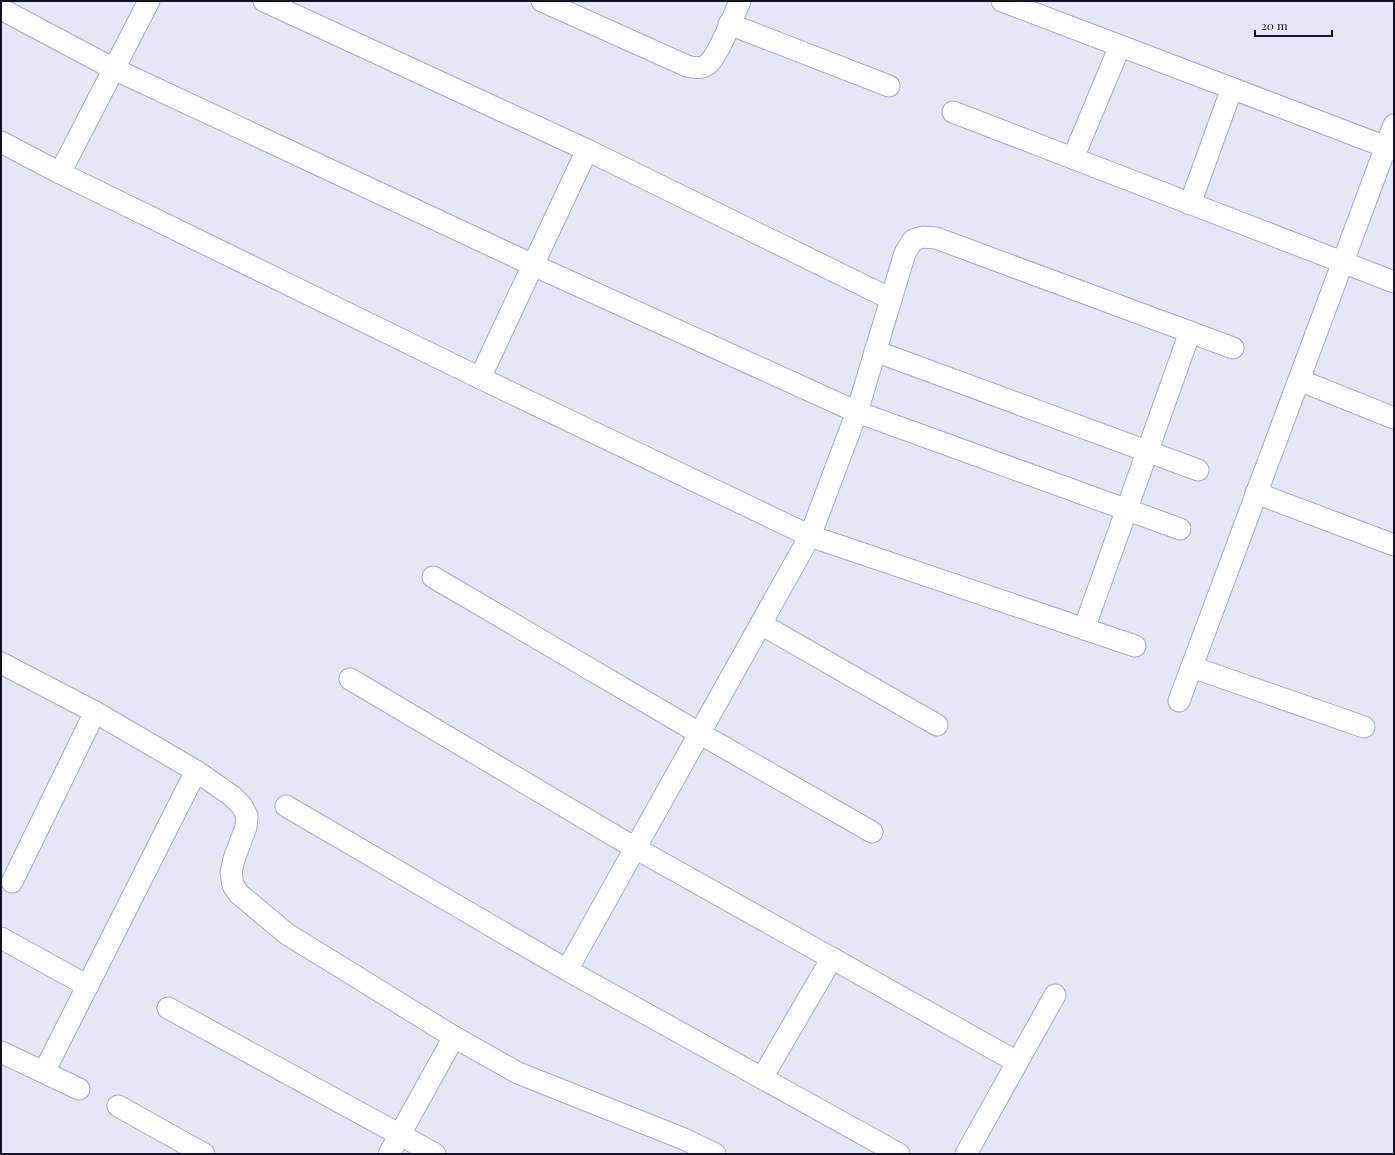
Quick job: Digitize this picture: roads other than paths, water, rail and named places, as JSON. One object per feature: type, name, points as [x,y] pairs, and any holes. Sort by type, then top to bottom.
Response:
[{"type":"street","points":[[60,173],[149,1]]},
{"type":"street","points":[[264,1],[587,150],[891,299]]},
{"type":"street","points":[[542,1],[687,66],[697,68],[708,64],[716,53],[740,1]]},
{"type":"street","points":[[1002,1],[1390,148]]},
{"type":"street","points":[[1,9],[114,69],[533,265],[857,412],[1180,529]]},
{"type":"street","points":[[729,24],[888,86]]},
{"type":"street","points":[[1073,158],[1120,46]]},
{"type":"street","points":[[1190,204],[1232,88]]},
{"type":"street","points":[[953,112],[1394,282]]},
{"type":"street","points":[[1179,701],[1343,263],[1390,148],[1394,125]]},
{"type":"street","points":[[1,142],[60,173],[480,378],[810,536],[1136,646]]},
{"type":"street","points":[[480,378],[587,150]]},
{"type":"street","points":[[567,970],[810,536],[857,412],[905,253],[914,240],[923,237],[936,238],[1233,348]]},
{"type":"street","points":[[1084,629],[1190,332]]},
{"type":"street","points":[[875,352],[1198,470]]},
{"type":"street","points":[[1299,380],[1394,418]]},
{"type":"street","points":[[1256,494],[1394,545]]},
{"type":"street","points":[[433,577],[872,832]]},
{"type":"street","points":[[760,624],[937,724]]},
{"type":"street","points":[[1,663],[95,712],[196,771],[232,796],[242,806],[247,816],[246,827],[234,859],[231,873],[233,885],[239,894],[287,934],[454,1037],[518,1073],[684,1139],[715,1154]]},
{"type":"street","points":[[1192,667],[1364,727]]},
{"type":"street","points":[[350,679],[635,848],[1017,1062]]},
{"type":"street","points":[[12,882],[95,712]]},
{"type":"street","points":[[44,1072],[196,771]]},
{"type":"street","points":[[286,806],[567,970],[899,1154]]},
{"type":"street","points":[[1,938],[88,986]]},
{"type":"street","points":[[762,1078],[832,958]]},
{"type":"street","points":[[966,1154],[1055,995]]},
{"type":"street","points":[[168,1008],[435,1154]]},
{"type":"street","points":[[389,1154],[454,1037]]},
{"type":"street","points":[[1,1052],[80,1089]]},
{"type":"street","points":[[118,1106],[204,1154]]}]
